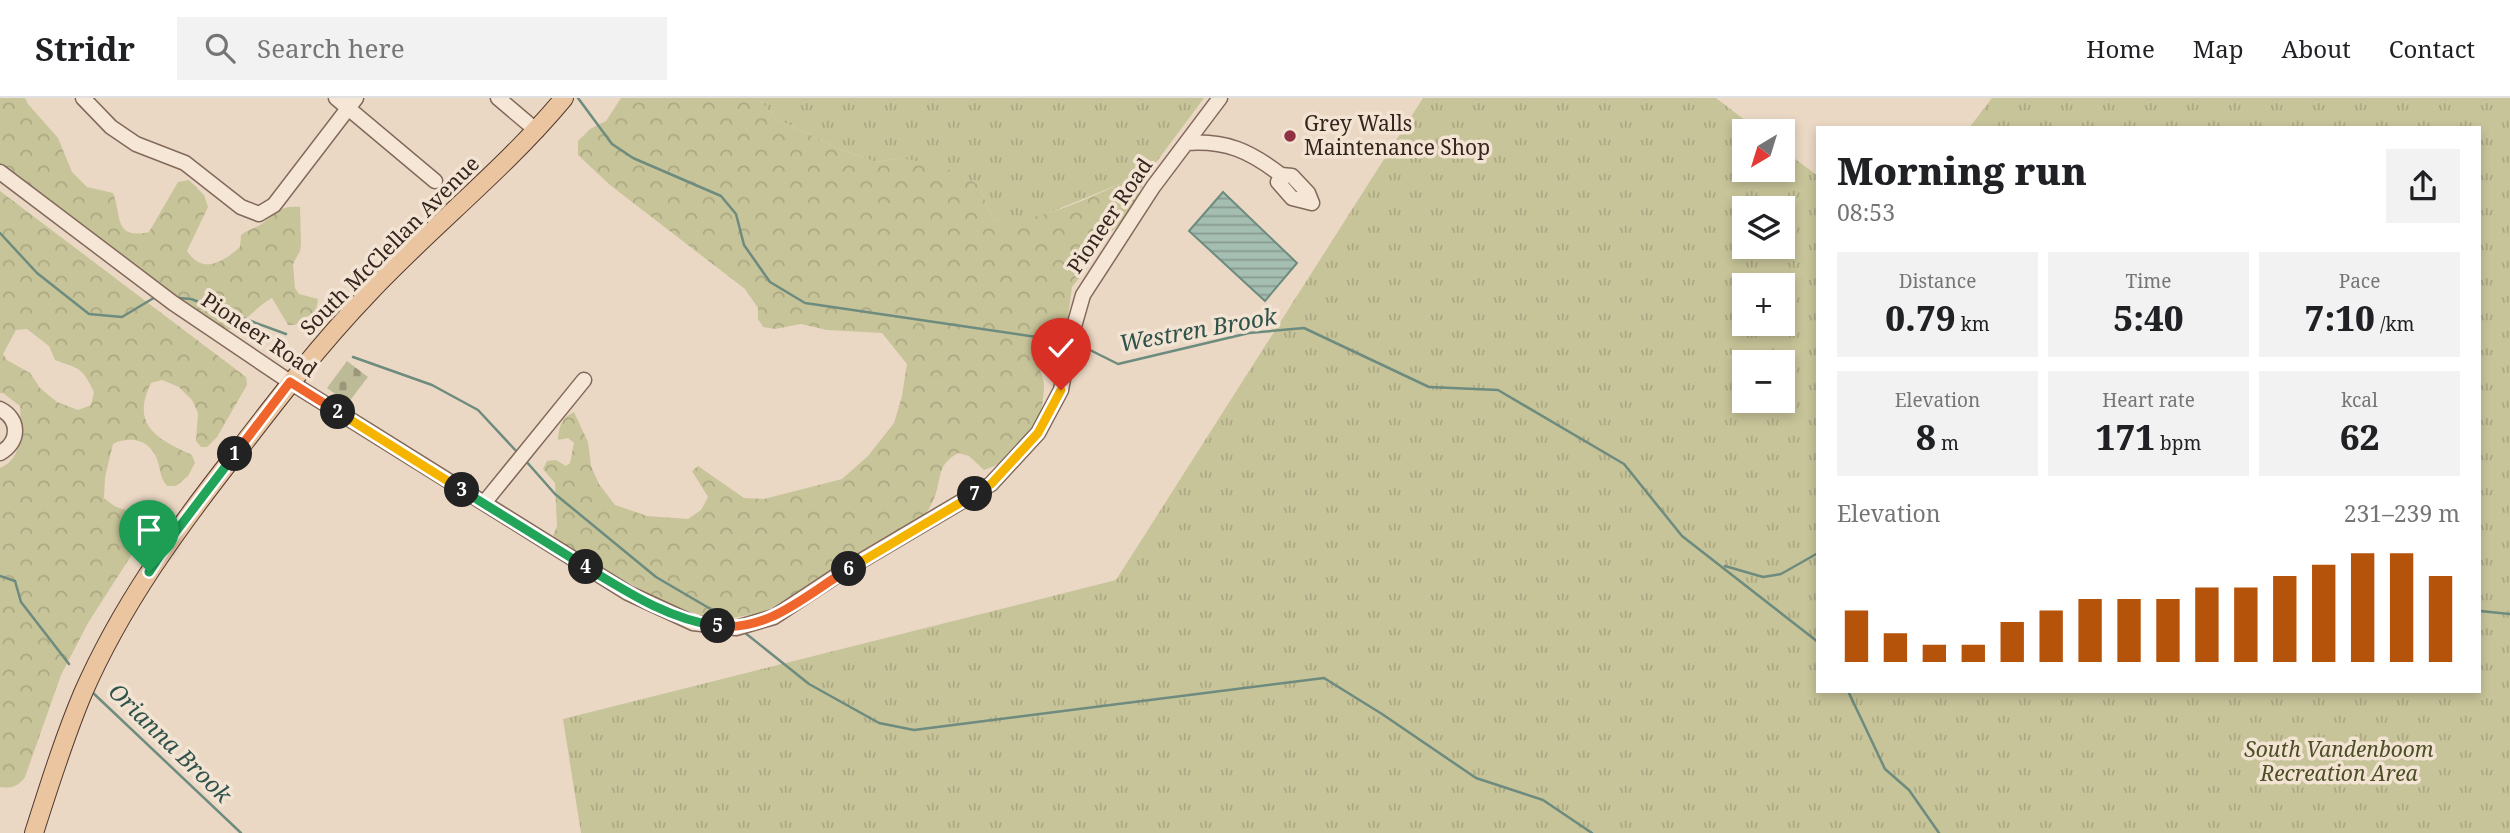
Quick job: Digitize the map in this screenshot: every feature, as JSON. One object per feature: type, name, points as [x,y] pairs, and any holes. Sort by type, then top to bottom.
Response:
[{"type":"main road","name":"South McClellan Avenue","points":[[34,833],[83,692],[127,607],[174,534],[290,382],[371,291],[537,131],[564,98]]},
{"type":"street","points":[[83,98],[111,127],[136,144],[186,163],[241,207],[259,214],[274,205],[353,103]]},
{"type":"street","points":[[336,98],[353,103],[435,181]]},
{"type":"street","points":[[498,98],[537,131]]},
{"type":"street","name":"Pioneer Road","points":[[0,172],[173,303],[290,382],[628,593],[693,623],[736,628],[774,617],[991,484],[1038,433],[1061,390],[1071,337],[1083,295],[1153,187],[1220,98]]},
{"type":"street","points":[[1186,143],[1229,146],[1257,157],[1281,175]]},
{"type":"street","points":[[484,503],[584,380]]},
{"type":"street","points":[[0,409],[9,414],[16,429],[12,443],[0,453]]},
{"type":"green space","points":[[0,98],[25,98],[58,138],[72,172],[87,187],[113,193],[121,224],[129,232],[149,232],[178,182],[189,180],[204,195],[208,207],[187,251],[200,263],[213,264],[220,261],[240,247],[241,235],[279,210],[300,207],[301,244],[293,264],[295,288],[299,294],[318,299],[316,311],[295,325],[288,325],[272,298],[228,330],[190,309],[0,167]]},
{"type":"green space","points":[[621,98],[758,98],[775,118],[839,149],[876,162],[900,158],[928,163],[962,174],[979,186],[993,220],[1011,221],[1051,212],[1149,172],[1133,204],[1118,226],[1100,241],[1090,264],[1072,287],[1066,332],[1055,343],[1036,349],[1044,381],[1043,400],[1037,424],[1022,446],[1007,458],[984,470],[969,456],[958,453],[944,466],[926,515],[796,598],[760,613],[721,620],[690,612],[625,581],[553,536],[557,526],[555,483],[543,469],[547,461],[556,460],[566,466],[570,463],[574,443],[568,438],[558,440],[562,423],[574,412],[588,442],[591,466],[599,484],[615,505],[647,516],[688,519],[701,510],[708,497],[692,471],[698,466],[744,498],[764,499],[842,479],[868,456],[894,423],[907,364],[882,333],[827,330],[801,324],[775,329],[763,327],[758,319],[758,308],[745,289],[610,185],[578,155],[578,141],[590,129],[606,121]]},
{"type":"green space","points":[[758,98],[1204,98],[1149,172],[1034,219],[1009,222],[993,220],[979,186],[900,158],[876,162],[839,149],[775,118]]},
{"type":"green space","name":"South Vandenboom Recreation Area","points":[[1423,98],[1716,98],[1743,119],[1732,119],[1732,182],[1796,182],[1796,160],[1816,175],[1816,693],[2481,693],[2481,126],[1971,126],[1992,98],[2510,98],[2510,833],[581,833],[563,719],[1116,580]]},
{"type":"green space","points":[[0,191],[246,377],[247,385],[217,437],[207,447],[201,447],[196,441],[198,413],[192,400],[179,387],[162,380],[151,383],[145,398],[146,420],[159,437],[192,455],[195,463],[188,476],[176,486],[167,486],[153,451],[142,442],[128,440],[113,444],[105,477],[104,498],[118,508],[154,514],[152,523],[88,623],[61,675],[25,777],[17,785],[8,788],[0,787],[0,468],[8,463],[17,450],[21,424],[20,406],[0,393]],"holes":[[[27,329],[49,346],[55,360],[75,368],[86,377],[94,392],[91,405],[78,410],[57,402],[40,388],[30,373],[7,360],[3,354],[16,330]]]},
{"type":"green space","points":[[347,361],[368,377],[348,403],[327,388]]},
{"type":"shaded area","points":[[1223,192],[1297,263],[1265,301],[1189,231]]},
{"type":"waterway","name":"Westren Brook","points":[[578,98],[612,144],[633,158],[721,196],[736,214],[744,245],[770,282],[805,303],[1064,341]]},
{"type":"waterway","points":[[0,233],[37,273],[89,314],[122,317],[157,296]]},
{"type":"waterway","points":[[179,298],[191,299],[286,334]]},
{"type":"waterway","name":"Westren Brook","points":[[1074,342],[1118,364],[1249,333],[1304,328],[1429,387],[1498,390],[1624,464],[1682,536],[1816,640]]},
{"type":"waterway","points":[[353,357],[432,385],[478,410],[518,453]]},
{"type":"waterway","points":[[525,460],[555,494],[656,577],[731,621]]},
{"type":"waterway","points":[[1725,566],[1763,577],[1781,574],[1816,554]]},
{"type":"waterway","name":"Orianna Brook","points":[[0,576],[15,581],[21,602],[69,664]]},
{"type":"waterway","points":[[2481,611],[2510,614]]},
{"type":"waterway","points":[[744,632],[809,684],[879,723],[914,730],[1324,678],[1476,778],[1543,800],[1592,833]]},
{"type":"waterway","name":"Orianna Brook","points":[[91,691],[241,833]]},
{"type":"waterway","name":"Westren Brook","points":[[1849,693],[1885,769],[1909,790],[1939,833]]},
{"type":"place","name":"Grey Walls Maintenance Shop","points":[[1290,136]]},
{"type":"route","points":[[149,572],[174,534],[290,382],[628,593],[693,623],[736,628],[774,617],[991,484],[1038,433],[1061,390]]}]
